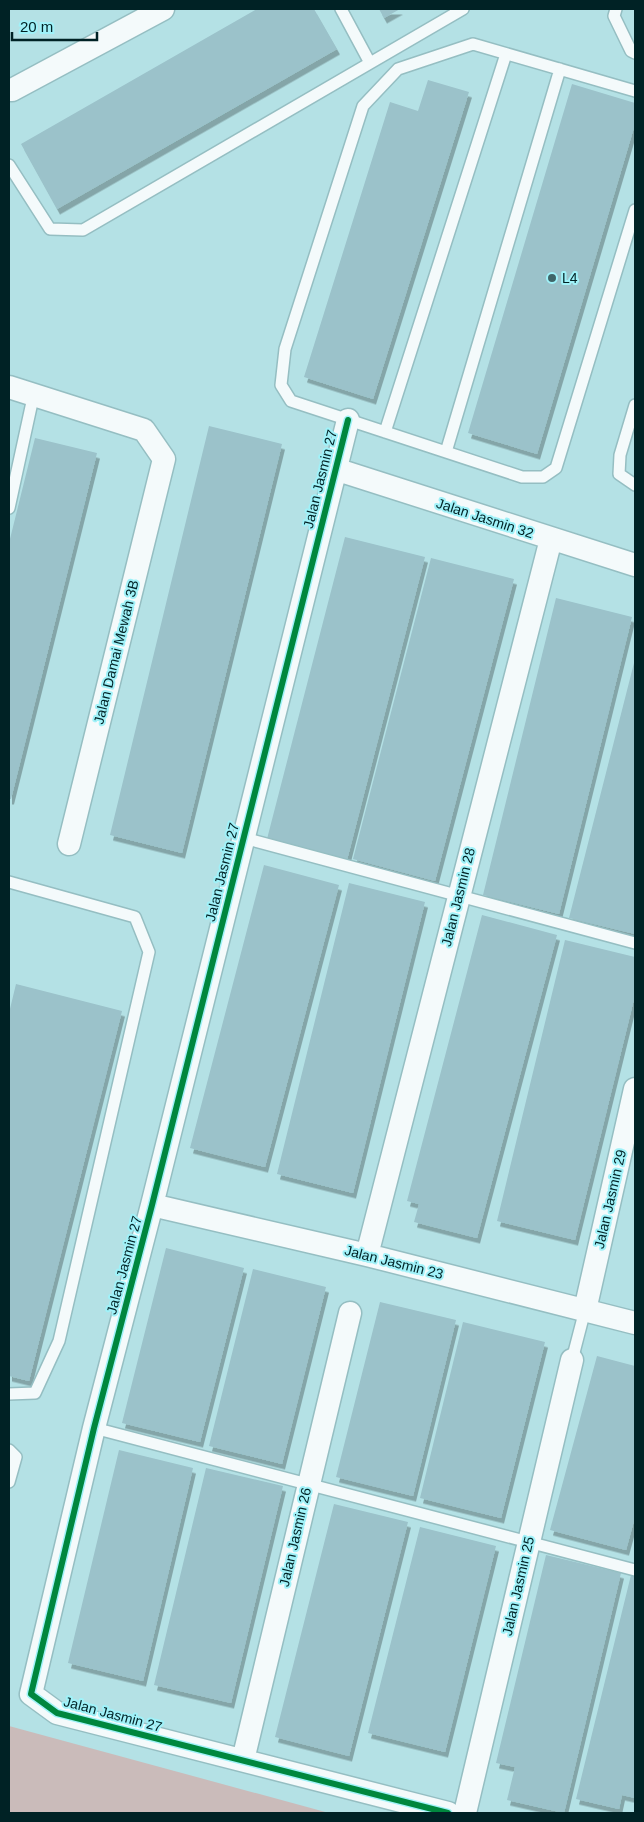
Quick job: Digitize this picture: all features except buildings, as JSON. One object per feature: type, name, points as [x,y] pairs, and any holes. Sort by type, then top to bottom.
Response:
[{"type":"street","points":[[10,92],[163,9]]},
{"type":"street","points":[[9,387],[34,394]]},
{"type":"street","name":"Jalan Damai Mewah 3B","points":[[34,394],[144,430],[164,459],[68,844]]},
{"type":"street","name":"Jalan Jasmin 27","points":[[348,420],[152,1205],[94,1428],[32,1694],[57,1713],[448,1813]]},
{"type":"street","name":"Jalan Jasmin 32","points":[[335,470],[635,565]]},
{"type":"street","name":"Jalan Jasmin 28","points":[[367,1255],[551,539]]},
{"type":"street","name":"Jalan Jasmin 29","points":[[585,1310],[635,1089]]},
{"type":"street","name":"Jalan Jasmin 23","points":[[152,1205],[367,1255],[635,1323]]},
{"type":"street","name":"Jalan Jasmin 26","points":[[243,1760],[350,1313]]},
{"type":"street","name":"Jalan Jasmin 25","points":[[464,1813],[572,1360]]},
{"type":"lane","points":[[340,9],[370,63]]},
{"type":"lane","points":[[9,165],[50,229],[83,230],[463,9]]},
{"type":"lane","points":[[616,9],[614,16],[631,51],[635,53]]},
{"type":"lane","points":[[635,91],[474,44],[398,69],[363,106],[285,349],[281,385],[291,401],[522,477],[543,477],[556,468],[635,210]]},
{"type":"lane","points":[[385,432],[506,54]]},
{"type":"lane","points":[[446,452],[560,69]]},
{"type":"lane","points":[[9,508],[34,394]]},
{"type":"lane","points":[[635,405],[620,456],[619,474],[635,485]]},
{"type":"lane","points":[[244,838],[635,943]]},
{"type":"lane","points":[[9,882],[135,917],[149,952],[59,1341],[36,1393],[9,1394]]},
{"type":"lane","points":[[572,1360],[585,1310]]},
{"type":"lane","points":[[94,1428],[635,1570]]},
{"type":"lane","points":[[9,1450],[16,1456],[9,1482]]},
{"type":"shaded area","points":[[9,1726],[329,1813],[9,1813]]},
{"type":"cycle path","points":[[348,420],[152,1205],[94,1428],[31,1694],[57,1713],[448,1813]]},
{"type":"place","name":"L4","points":[[552,278]]}]
